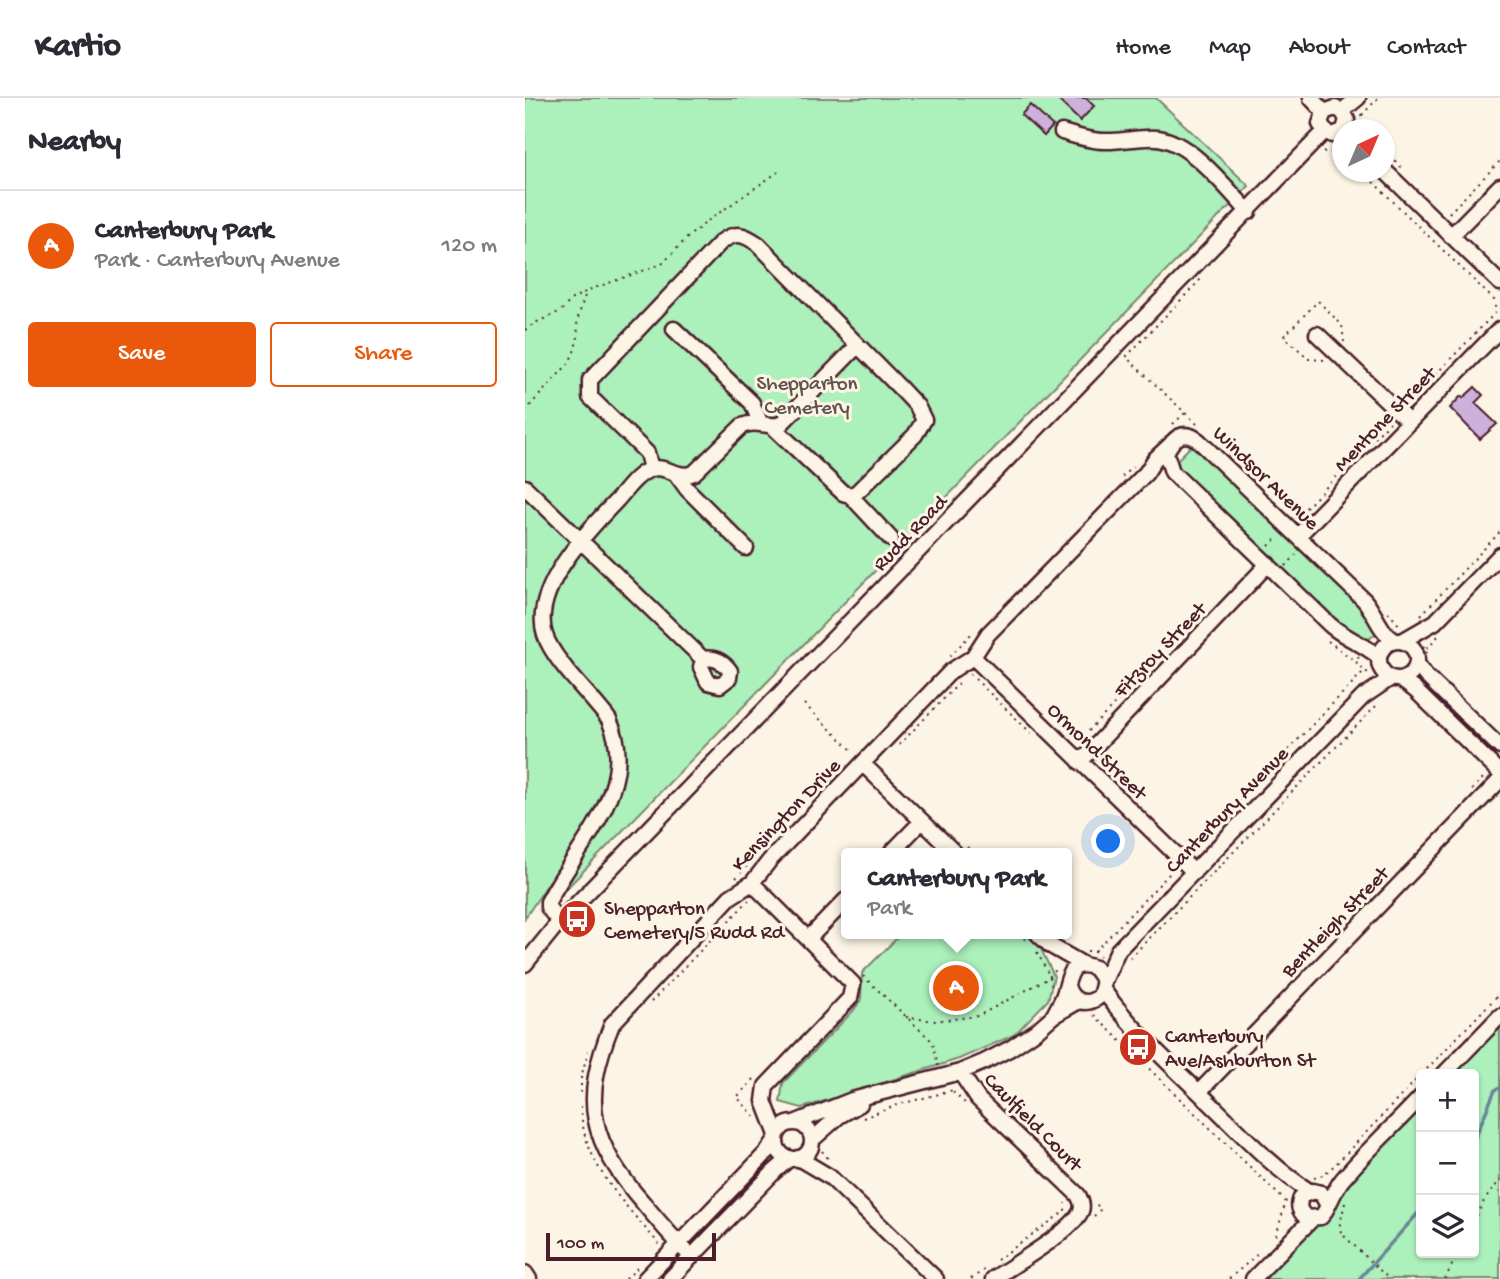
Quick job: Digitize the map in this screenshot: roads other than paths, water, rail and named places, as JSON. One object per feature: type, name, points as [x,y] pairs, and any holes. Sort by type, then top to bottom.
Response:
[{"type":"street","points":[[1311,98],[1324,112]]},
{"type":"street","points":[[1342,111],[1357,98]]},
{"type":"street","points":[[1332,135],[1320,124],[1324,112],[1331,108],[1342,111],[1347,119]]},
{"type":"street","name":"Rudd Road","points":[[525,964],[559,922],[1325,131]]},
{"type":"street","points":[[1062,132],[1105,141],[1150,137],[1171,142],[1187,151],[1208,169],[1249,212]]},
{"type":"street","points":[[1395,182],[1500,283]]},
{"type":"street","points":[[1451,236],[1500,186]]},
{"type":"street","points":[[651,469],[647,453],[590,397],[590,380],[727,237],[741,233],[758,244],[858,345],[917,406],[924,420],[915,435],[856,493],[850,495]]},
{"type":"street","points":[[674,329],[752,403],[765,424],[843,492],[850,495],[891,539]]},
{"type":"street","name":"Mentone Street","points":[[1297,535],[1404,417],[1500,329]]},
{"type":"street","points":[[1317,334],[1404,417]]},
{"type":"street","points":[[559,922],[548,907],[548,901],[606,806],[616,779],[619,754],[609,720],[552,649],[544,632],[544,607],[551,587],[580,540],[641,474],[651,469],[663,468],[688,476],[742,426],[752,422],[781,424],[858,345]]},
{"type":"street","name":"Windsor Avenue","points":[[1168,439],[1185,433],[1192,435],[1364,600],[1500,747]]},
{"type":"street","points":[[1168,439],[1166,453],[1172,472],[1340,634],[1375,657],[1381,670],[1415,690],[1500,773]]},
{"type":"street","name":"Kensington Drive","points":[[692,1257],[615,1170],[603,1147],[593,1101],[596,1073],[612,1024],[730,897],[752,883],[857,762],[951,671],[973,657],[988,634],[1141,468],[1155,459],[1168,439]]},
{"type":"street","points":[[1141,468],[1172,472]]},
{"type":"street","points":[[676,474],[687,489],[746,548]]},
{"type":"street","points":[[525,487],[703,659]]},
{"type":"street","points":[[1396,679],[1410,675],[1409,649],[1500,555]]},
{"type":"street","name":"Fitzroy Street","points":[[1080,762],[1268,565]]},
{"type":"street","points":[[1375,657],[1385,646],[1409,649]]},
{"type":"street","name":"Ormond Street","points":[[973,657],[1193,872]]},
{"type":"street","name":"Canterbury Avenue","points":[[1363,697],[1375,657]]},
{"type":"street","name":"Canterbury Avenue","points":[[1103,986],[1122,956],[1193,872],[1363,697],[1396,679]]},
{"type":"street","points":[[857,762],[950,848]]},
{"type":"street","name":"Bentleigh Street","points":[[1199,1092],[1500,780]]},
{"type":"street","points":[[896,848],[922,821]]},
{"type":"street","points":[[752,883],[848,977],[853,989],[850,998],[766,1086],[764,1101],[780,1152],[830,1177],[936,1279]]},
{"type":"street","points":[[809,939],[841,905]]},
{"type":"street","points":[[1034,939],[1067,971],[1069,993],[1087,1006],[1122,1017]]},
{"type":"street","name":"Canterbury Avenue","points":[[1067,971],[1093,960],[1122,956]]},
{"type":"street","points":[[1093,960],[1100,972],[1103,986],[1122,1017],[1281,1172],[1300,1197],[1303,1215],[1312,1219]]},
{"type":"street","points":[[640,1274],[678,1244],[791,1124],[836,1105],[960,1072],[1011,1048],[1053,1016],[1061,1002],[1067,971]]},
{"type":"street","points":[[1053,1016],[1087,1006],[1100,996],[1103,986]]},
{"type":"street","points":[[1449,1069],[1500,1016]]},
{"type":"street","name":"Caulfield Court","points":[[960,1072],[978,1098],[1078,1195],[1082,1202],[1081,1211],[1058,1235],[993,1279]]},
{"type":"street","points":[[670,1279],[775,1171],[807,1153],[839,1116],[876,1095]]},
{"type":"street","points":[[1281,1242],[1324,1213],[1335,1190],[1350,1171],[1416,1102]]},
{"type":"street","points":[[768,1109],[791,1124],[805,1127],[830,1177]]},
{"type":"street","points":[[1253,1279],[1281,1242],[1300,1197],[1350,1171]]},
{"type":"street","points":[[1300,1197],[1321,1194],[1327,1204]]},
{"type":"waterway","points":[[1477,1132],[1495,1090],[1500,1088]]},
{"type":"waterway","points":[[1359,1279],[1416,1216]]},
{"type":"place","name":"Shepparton Cemetery/5 Rudd Rd","points":[[577,919]]},
{"type":"place","name":"Canterbury Park","points":[[956,988]]},
{"type":"place","name":"Canterbury Ave/Ashburton St","points":[[1138,1047]]},
{"type":"park label","name":"Shepparton Cemetery","points":[[807,394]]}]
